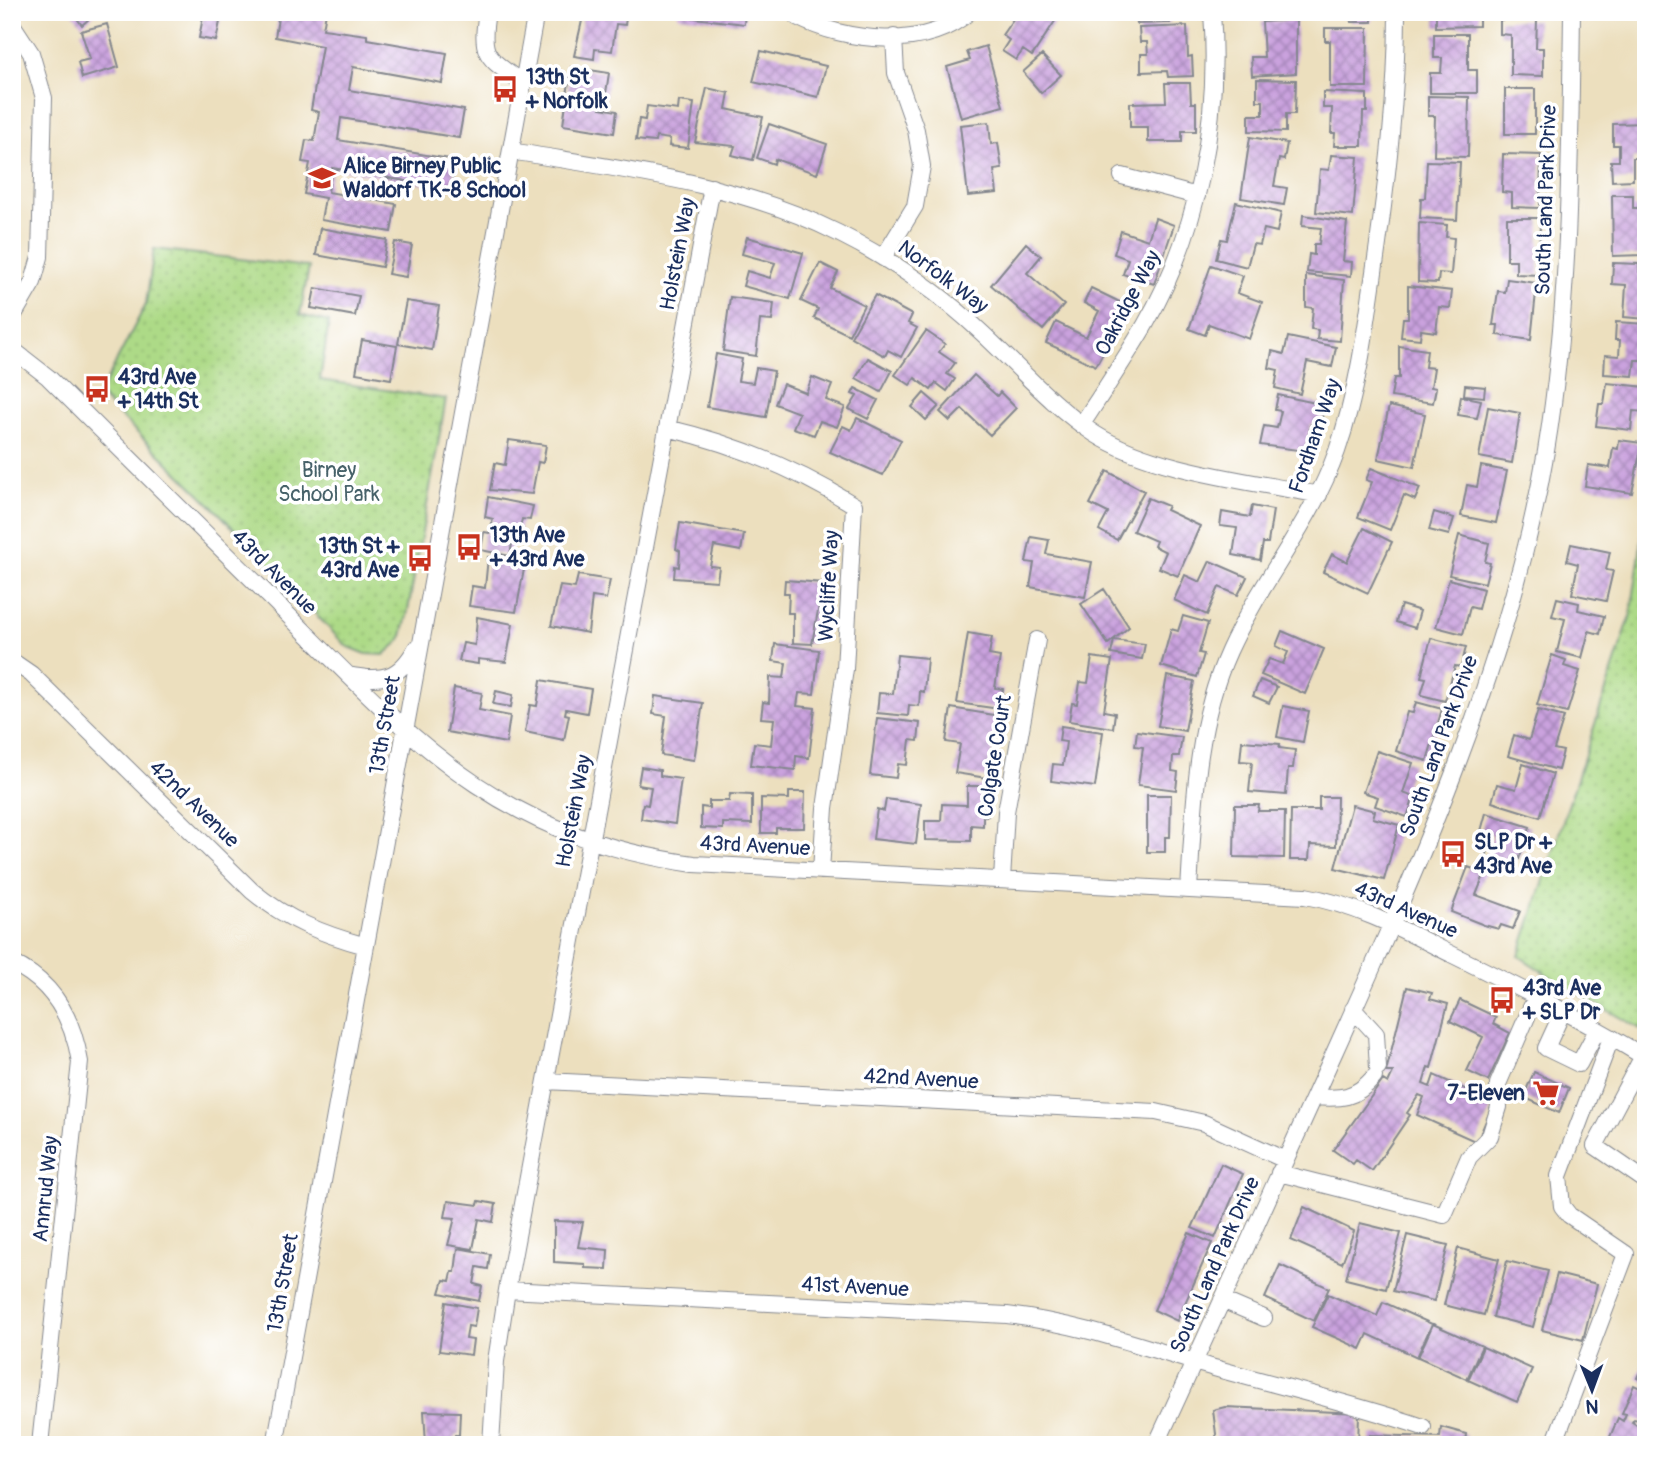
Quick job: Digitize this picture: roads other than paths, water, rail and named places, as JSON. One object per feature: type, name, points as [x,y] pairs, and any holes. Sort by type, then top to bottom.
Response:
[{"type":"street","points":[[487,12],[482,41],[487,54],[523,85]]},
{"type":"street","name":"13th Street","points":[[275,1445],[536,12]]},
{"type":"street","points":[[796,12],[797,17],[824,31],[894,37],[925,35],[956,24],[969,12]]},
{"type":"street","name":"Oakridge Way","points":[[1082,424],[1145,326],[1162,292],[1197,196],[1212,112],[1212,12]]},
{"type":"street","name":"Fordham Way","points":[[1189,890],[1199,754],[1215,686],[1240,628],[1319,495],[1350,409],[1361,363],[1388,162],[1397,12]]},
{"type":"street","name":"South Land Park Drive","points":[[1156,1445],[1392,925],[1462,755],[1490,674],[1517,582],[1545,454],[1566,285],[1572,12]]},
{"type":"street","points":[[12,24],[31,53],[39,75],[44,112],[40,257],[33,282],[12,318]]},
{"type":"street","points":[[883,258],[915,206],[922,166],[916,130],[896,73],[894,37]]},
{"type":"street","name":"Norfolk Way","points":[[511,151],[712,187],[799,215],[883,258],[948,303],[981,331],[1038,388],[1082,424],[1114,443],[1148,457],[1319,495]]},
{"type":"street","points":[[1122,176],[1197,196]]},
{"type":"street","name":"Holstein Way","points":[[491,1445],[496,1361],[507,1290],[712,187]]},
{"type":"street","name":"43rd Avenue","points":[[12,349],[48,377],[405,731],[485,793],[546,825],[590,842],[649,858],[694,864],[1329,900],[1392,925],[1536,996],[1644,1057]]},
{"type":"street","name":"Wycliffe Way","points":[[667,428],[743,449],[785,466],[855,505],[846,657],[826,795],[821,871]]},
{"type":"street","points":[[348,675],[376,678],[399,671],[407,664],[422,637]]},
{"type":"street","name":"Colgate Court","points":[[1002,880],[1006,813],[1037,640]]},
{"type":"street","name":"42nd Avenue","points":[[12,661],[31,674],[252,891],[276,911],[327,936],[366,946]]},
{"type":"street","name":"Annrud Way","points":[[12,962],[34,976],[62,1007],[71,1026],[79,1062],[40,1445]]},
{"type":"street","name":"42nd Avenue","points":[[546,1081],[1156,1112],[1204,1123],[1282,1166],[1444,1215],[1469,1157],[1490,1136],[1499,1107],[1498,1084],[1536,996]]},
{"type":"street","points":[[1314,1097],[1346,1099],[1362,1091],[1376,1072],[1376,1034],[1353,1009]]},
{"type":"street","points":[[1563,1011],[1546,1048],[1579,1064],[1604,1034]]},
{"type":"street","points":[[1556,1439],[1626,1254],[1569,1215],[1562,1206],[1559,1176],[1604,1034]]},
{"type":"street","points":[[1644,1057],[1595,1146],[1646,1181]]},
{"type":"street","name":"41st Avenue","points":[[507,1290],[1007,1315],[1088,1328],[1195,1362],[1328,1396],[1423,1427]]},
{"type":"street","points":[[1222,1300],[1264,1318]]},
{"type":"place","name":"13th St + Norfolk","points":[[505,89]]},
{"type":"place","name":"Alice Birney Public Waldorf TK-8 School","points":[[322,178]]},
{"type":"place","name":"43rd Ave + 14th St","points":[[97,389]]},
{"type":"place","name":"13th Ave + 43rd Ave","points":[[469,547]]},
{"type":"place","name":"13th St + 43rd Ave","points":[[420,558]]},
{"type":"place","name":"SLP Dr + 43rd Ave","points":[[1453,854]]},
{"type":"place","name":"43rd Ave + SLP Dr","points":[[1502,1000]]},
{"type":"place","name":"7-Eleven","points":[[1546,1093]]},
{"type":"park label","name":"Birney School Park","points":[[329,482]]}]
